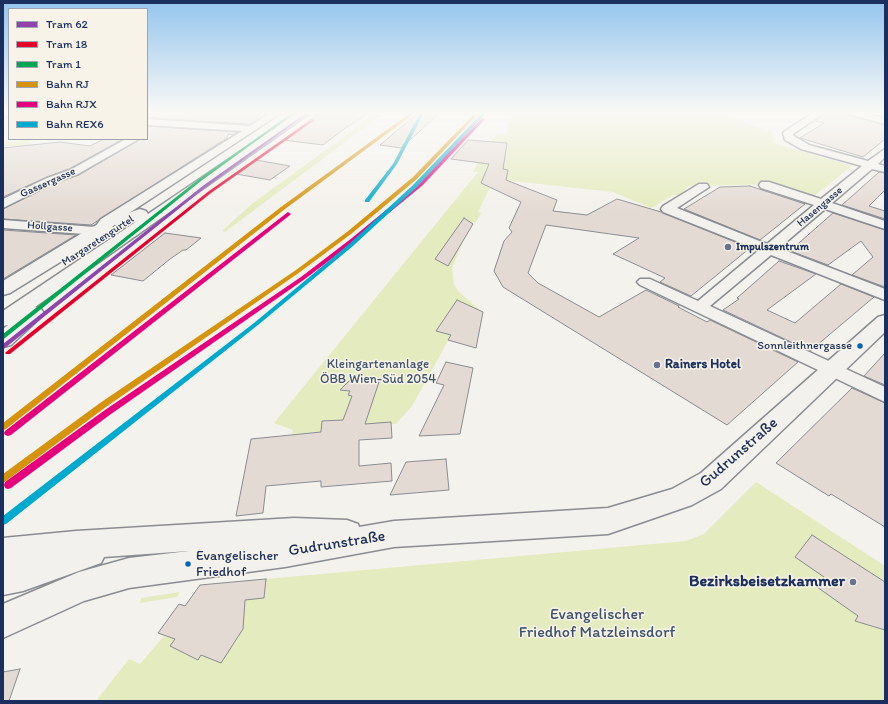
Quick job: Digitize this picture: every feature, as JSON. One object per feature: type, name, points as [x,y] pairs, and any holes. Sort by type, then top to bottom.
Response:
[{"type":"main road","name":"Margaretengürtel","points":[[3,302],[243,146]]},
{"type":"main road","name":"Margaretengürtel","points":[[3,320],[257,146]]},
{"type":"main road","points":[[3,340],[35,312],[148,230],[187,194]]},
{"type":"main road","points":[[3,289],[98,231],[140,214]]},
{"type":"main road","name":"Gudrunstraße","points":[[3,552],[294,531],[394,534],[608,521],[682,497],[711,481],[885,321]]},
{"type":"main road","name":"Gudrunstraße","points":[[3,621],[79,587],[129,573],[285,553],[394,534]]},
{"type":"main road","points":[[3,580],[23,576],[128,542]]},
{"type":"street","name":"Gassergasse","points":[[3,204],[51,180],[74,172],[122,146]]},
{"type":"street","name":"Margaretengürtel","points":[[98,231],[106,222],[226,146]]},
{"type":"street","points":[[803,146],[885,169]]},
{"type":"street","name":"Hasengasse","points":[[700,307],[885,152]]},
{"type":"street","points":[[765,185],[885,225]]},
{"type":"street","points":[[703,187],[667,209],[885,295]]},
{"type":"street","name":"Hollgasse","points":[[3,224],[98,231]]},
{"type":"street","points":[[645,282],[885,395]]},
{"type":"green space","points":[[228,146],[233,146],[123,218],[131,208]]},
{"type":"green space","points":[[332,146],[340,146],[225,232],[223,231],[253,203]]},
{"type":"green space","name":"Kleingartenanlage ÖBB Wien-Süd 2054","points":[[488,146],[782,146],[852,166],[814,196],[777,184],[688,186],[680,196],[673,195],[651,208],[613,192],[494,179],[478,212],[481,213],[476,222],[473,222],[464,239],[452,268],[454,284],[459,292],[480,310],[476,310],[454,330],[412,406],[396,424],[360,424],[359,429],[292,434],[293,430],[274,423],[478,172],[473,172]]},
{"type":"green space","points":[[105,241],[109,242],[3,313],[3,309]]},
{"type":"green space","name":"Evangelischer Friedhof Matzleinsdorf","points":[[756,482],[885,566],[885,701],[96,701],[129,659],[140,664],[164,636],[158,633],[179,604],[185,606],[200,585],[686,541],[704,534]]},
{"type":"green space","points":[[180,592],[177,597],[140,603],[141,598]]},
{"type":"building","points":[[23,146],[111,146],[69,169],[47,177],[3,197],[3,148]]},
{"type":"building","points":[[128,146],[215,146],[91,225],[3,219],[3,209],[56,183],[79,175]]},
{"type":"building","points":[[386,146],[403,146],[401,148]]},
{"type":"building","points":[[463,146],[507,146],[503,169],[508,170],[506,180],[557,200],[553,211],[587,215],[617,199],[661,212],[750,248],[691,296],[660,282],[665,278],[613,254],[639,238],[546,225],[528,273],[538,283],[599,317],[646,290],[707,322],[710,320],[798,362],[727,425],[503,287],[494,271],[504,241],[512,232],[509,228],[521,202],[481,183],[489,164],[451,159]]},
{"type":"building","points":[[826,146],[877,146],[863,157]]},
{"type":"building","points":[[256,160],[290,166],[270,180],[236,174]]},
{"type":"building","points":[[879,172],[885,173],[885,190],[869,206],[885,211],[885,219],[842,205]]},
{"type":"building","points":[[750,186],[805,204],[760,240],[684,209],[720,187]]},
{"type":"building","points":[[833,213],[885,230],[885,287],[852,275],[873,257],[861,241],[828,265],[793,252],[792,249]]},
{"type":"building","points":[[464,218],[473,224],[448,266],[435,259]]},
{"type":"building","points":[[3,230],[76,235],[3,279]]},
{"type":"building","points":[[165,233],[201,238],[186,250],[183,250],[170,259],[143,281],[111,275]]},
{"type":"building","points":[[779,261],[816,274],[767,310],[795,323],[841,284],[874,297],[810,351],[723,310],[739,299],[737,298]]},
{"type":"building","points":[[457,300],[483,312],[476,348],[448,340],[451,335],[436,331]]},
{"type":"building","points":[[885,353],[885,385],[864,376]]},
{"type":"building","points":[[446,362],[473,368],[460,434],[419,436],[444,385],[436,383]]},
{"type":"building","points":[[354,376],[379,382],[365,424],[391,422],[392,438],[359,440],[359,466],[391,463],[392,481],[321,487],[321,481],[266,486],[263,513],[236,516],[251,439],[321,432],[322,421],[343,420],[352,396],[348,395],[350,391],[340,390]]},
{"type":"building","points":[[852,388],[885,403],[885,527],[831,494],[829,496],[776,463]]},
{"type":"building","points":[[446,459],[449,490],[390,495],[406,462]]},
{"type":"building","name":"Bezirksbeisetzkammer","points":[[812,535],[885,582],[885,630],[855,621],[858,616],[817,587],[824,577],[795,557]]},
{"type":"building","points":[[266,579],[264,598],[245,600],[243,629],[221,663],[201,655],[198,660],[170,646],[175,639],[158,633],[179,604],[185,606],[200,585]]},
{"type":"building","points":[[20,669],[9,701],[3,701],[3,672]]},
{"type":"tram line","name":"1","points":[[3,337],[200,180],[248,146]]},
{"type":"tram line","name":"62","points":[[3,347],[205,186],[262,146]]},
{"type":"tram line","name":"18","points":[[8,353],[210,192],[276,146]]},
{"type":"rail line","name":"RJ","points":[[3,427],[283,208],[368,146]]},
{"type":"rail line","name":"REX6","points":[[367,201],[395,164],[405,146]]},
{"type":"rail line","name":"RJ","points":[[3,479],[103,405],[298,271],[349,233],[415,178],[446,146]]},
{"type":"rail line","name":"REX6","points":[[3,521],[256,324],[351,245],[414,187],[453,146]]},
{"type":"rail line","name":"RJX","points":[[8,485],[108,412],[303,278],[354,239],[421,184],[457,146]]},
{"type":"rail line","name":"RJX","points":[[8,433],[288,214]]},
{"type":"place","name":"Impulszentrum","points":[[728,247]]},
{"type":"place","name":"Sonnleithnergasse","points":[[860,346]]},
{"type":"place","name":"Rainers Hotel","points":[[657,365]]},
{"type":"place","name":"Evangelischer Friedhof","points":[[188,564]]},
{"type":"place","name":"Bezirksbeisetzkammer","points":[[853,582]]}]
